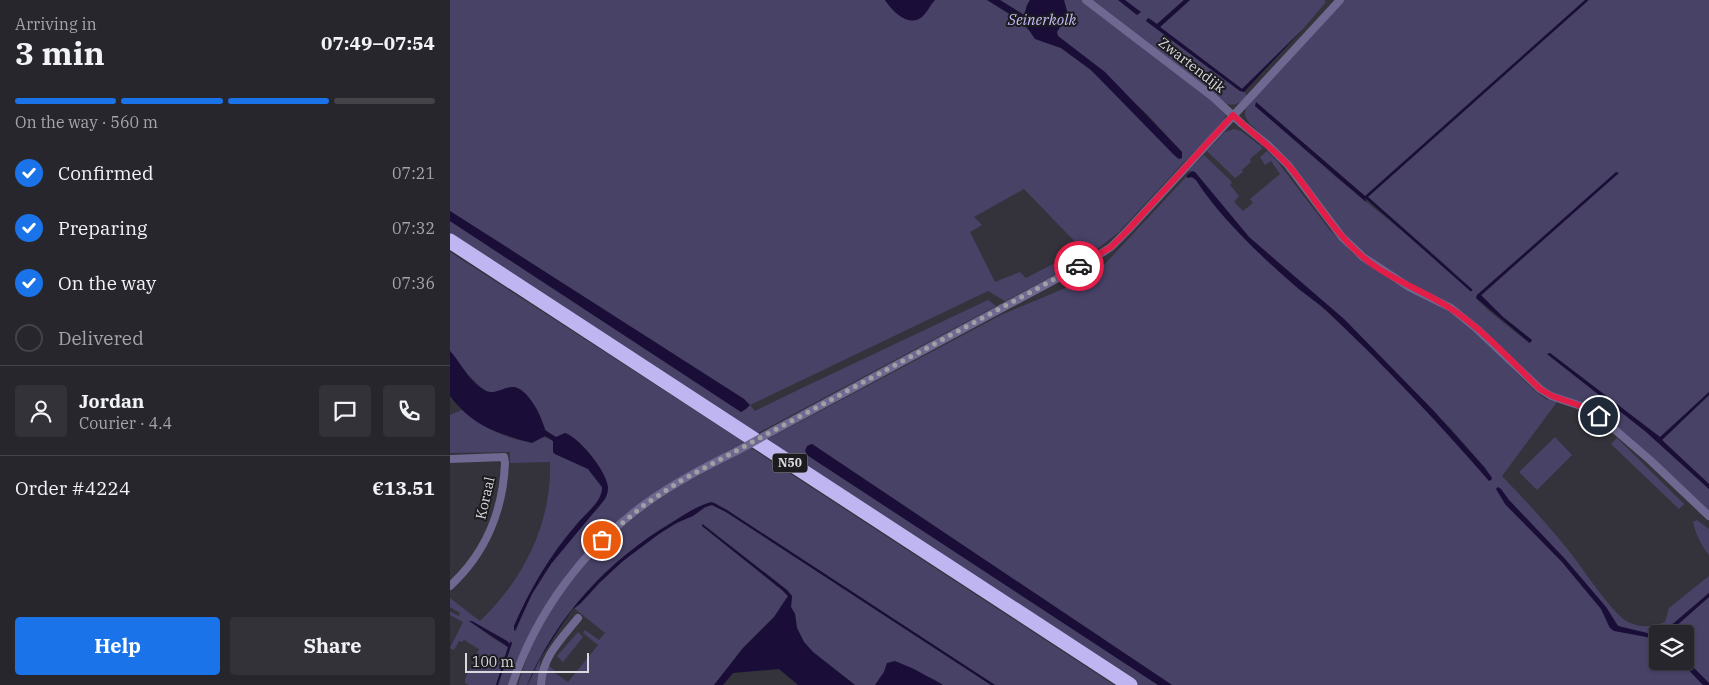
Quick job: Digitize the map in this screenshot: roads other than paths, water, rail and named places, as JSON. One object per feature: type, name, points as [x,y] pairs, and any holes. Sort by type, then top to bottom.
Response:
[{"type":"highway","name":"N50","points":[[450,241],[1130,685]]},
{"type":"highway","name":"N50","points":[[450,247],[1121,685]]},
{"type":"street","name":"Zwartendijk","points":[[1086,0],[1191,79],[1268,145],[1288,165],[1342,237],[1363,257],[1410,287],[1451,308],[1477,329],[1540,389],[1552,396],[1584,407],[1599,416],[1650,460],[1709,516]]},
{"type":"street","points":[[512,685],[527,643],[551,603],[571,575],[602,540],[626,519],[682,480],[1100,255],[1128,230],[1340,0]]},
{"type":"street","name":"Koraal","points":[[450,459],[504,457],[505,463],[500,504],[491,530],[470,564],[450,586]]},
{"type":"street","points":[[541,685],[548,655],[578,618]]},
{"type":"water","points":[[885,0],[935,0],[922,17],[912,21],[901,17]]},
{"type":"water","name":"Seinerkolk","points":[[987,0],[1000,0],[1024,15],[1030,0],[1064,0],[1068,15],[1057,32],[1058,36],[1105,72],[1182,152],[1182,158],[1179,159],[1174,155],[1091,70],[1061,48],[1035,39],[1024,23]]},
{"type":"water","points":[[1118,0],[1125,0],[1141,12],[1137,15]]},
{"type":"water","points":[[1184,0],[1190,0],[1160,27],[1242,89],[1303,29],[1244,92],[1240,91],[1146,21],[1148,18],[1157,24]]},
{"type":"water","points":[[1256,102],[1365,196],[1366,202],[1255,106]]},
{"type":"water","points":[[1192,171],[1195,172],[1249,237],[1344,319],[1432,409],[1485,468],[1492,478],[1491,480],[1489,481],[1410,394],[1348,331],[1324,308],[1287,279],[1230,224],[1196,180],[1192,177],[1187,178],[1187,175]]},
{"type":"water","points":[[1616,172],[1619,173],[1481,295],[1503,317],[1532,340],[1530,343],[1476,298],[1477,295]]},
{"type":"water","points":[[450,211],[744,399],[750,405],[741,412],[450,221]]},
{"type":"water","points":[[450,351],[470,378],[486,391],[493,392],[512,387],[518,388],[529,397],[541,418],[545,430],[556,437],[565,433],[578,442],[598,464],[608,487],[605,499],[551,564],[532,594],[515,631],[514,626],[520,612],[541,573],[567,536],[597,502],[602,492],[602,487],[588,469],[555,454],[553,452],[553,441],[545,436],[532,443],[496,432],[467,415],[450,396]]},
{"type":"water","points":[[1550,353],[1660,437],[1709,392],[1709,395],[1662,440],[1709,484],[1709,489],[1645,431],[1547,354]]},
{"type":"water","points":[[812,444],[1172,685],[1158,685],[807,455],[805,451],[807,446]]},
{"type":"water","points":[[1498,487],[1501,489],[1509,500],[1565,559],[1606,607],[1618,626],[1649,633],[1649,638],[1614,631],[1610,628],[1601,609],[1562,562],[1505,504],[1496,489]]},
{"type":"water","points":[[712,502],[995,685],[991,685],[726,512],[712,505],[705,507],[693,516],[676,523],[659,534],[623,561],[599,583],[572,610],[541,657],[527,685],[539,660],[553,636],[569,613],[605,573],[648,538],[691,511]]},
{"type":"water","points":[[702,524],[787,590],[792,596],[791,607],[795,614],[797,628],[804,642],[813,652],[855,685],[798,685],[779,669],[733,673],[723,685],[714,685],[743,648],[774,617],[788,596],[702,526]]},
{"type":"water","points":[[1709,593],[1709,597],[1677,625],[1671,625]]},
{"type":"water","points":[[469,621],[510,644],[510,641],[512,643],[498,685],[496,685],[508,647]]},
{"type":"water","points":[[895,661],[943,685],[875,685],[884,672],[887,663]]},
{"type":"water","points":[[1694,668],[1709,683],[1709,685],[1703,685],[1689,670],[1694,670]]},
{"type":"waterway","points":[[1471,290],[1366,197],[1587,0]]}]
